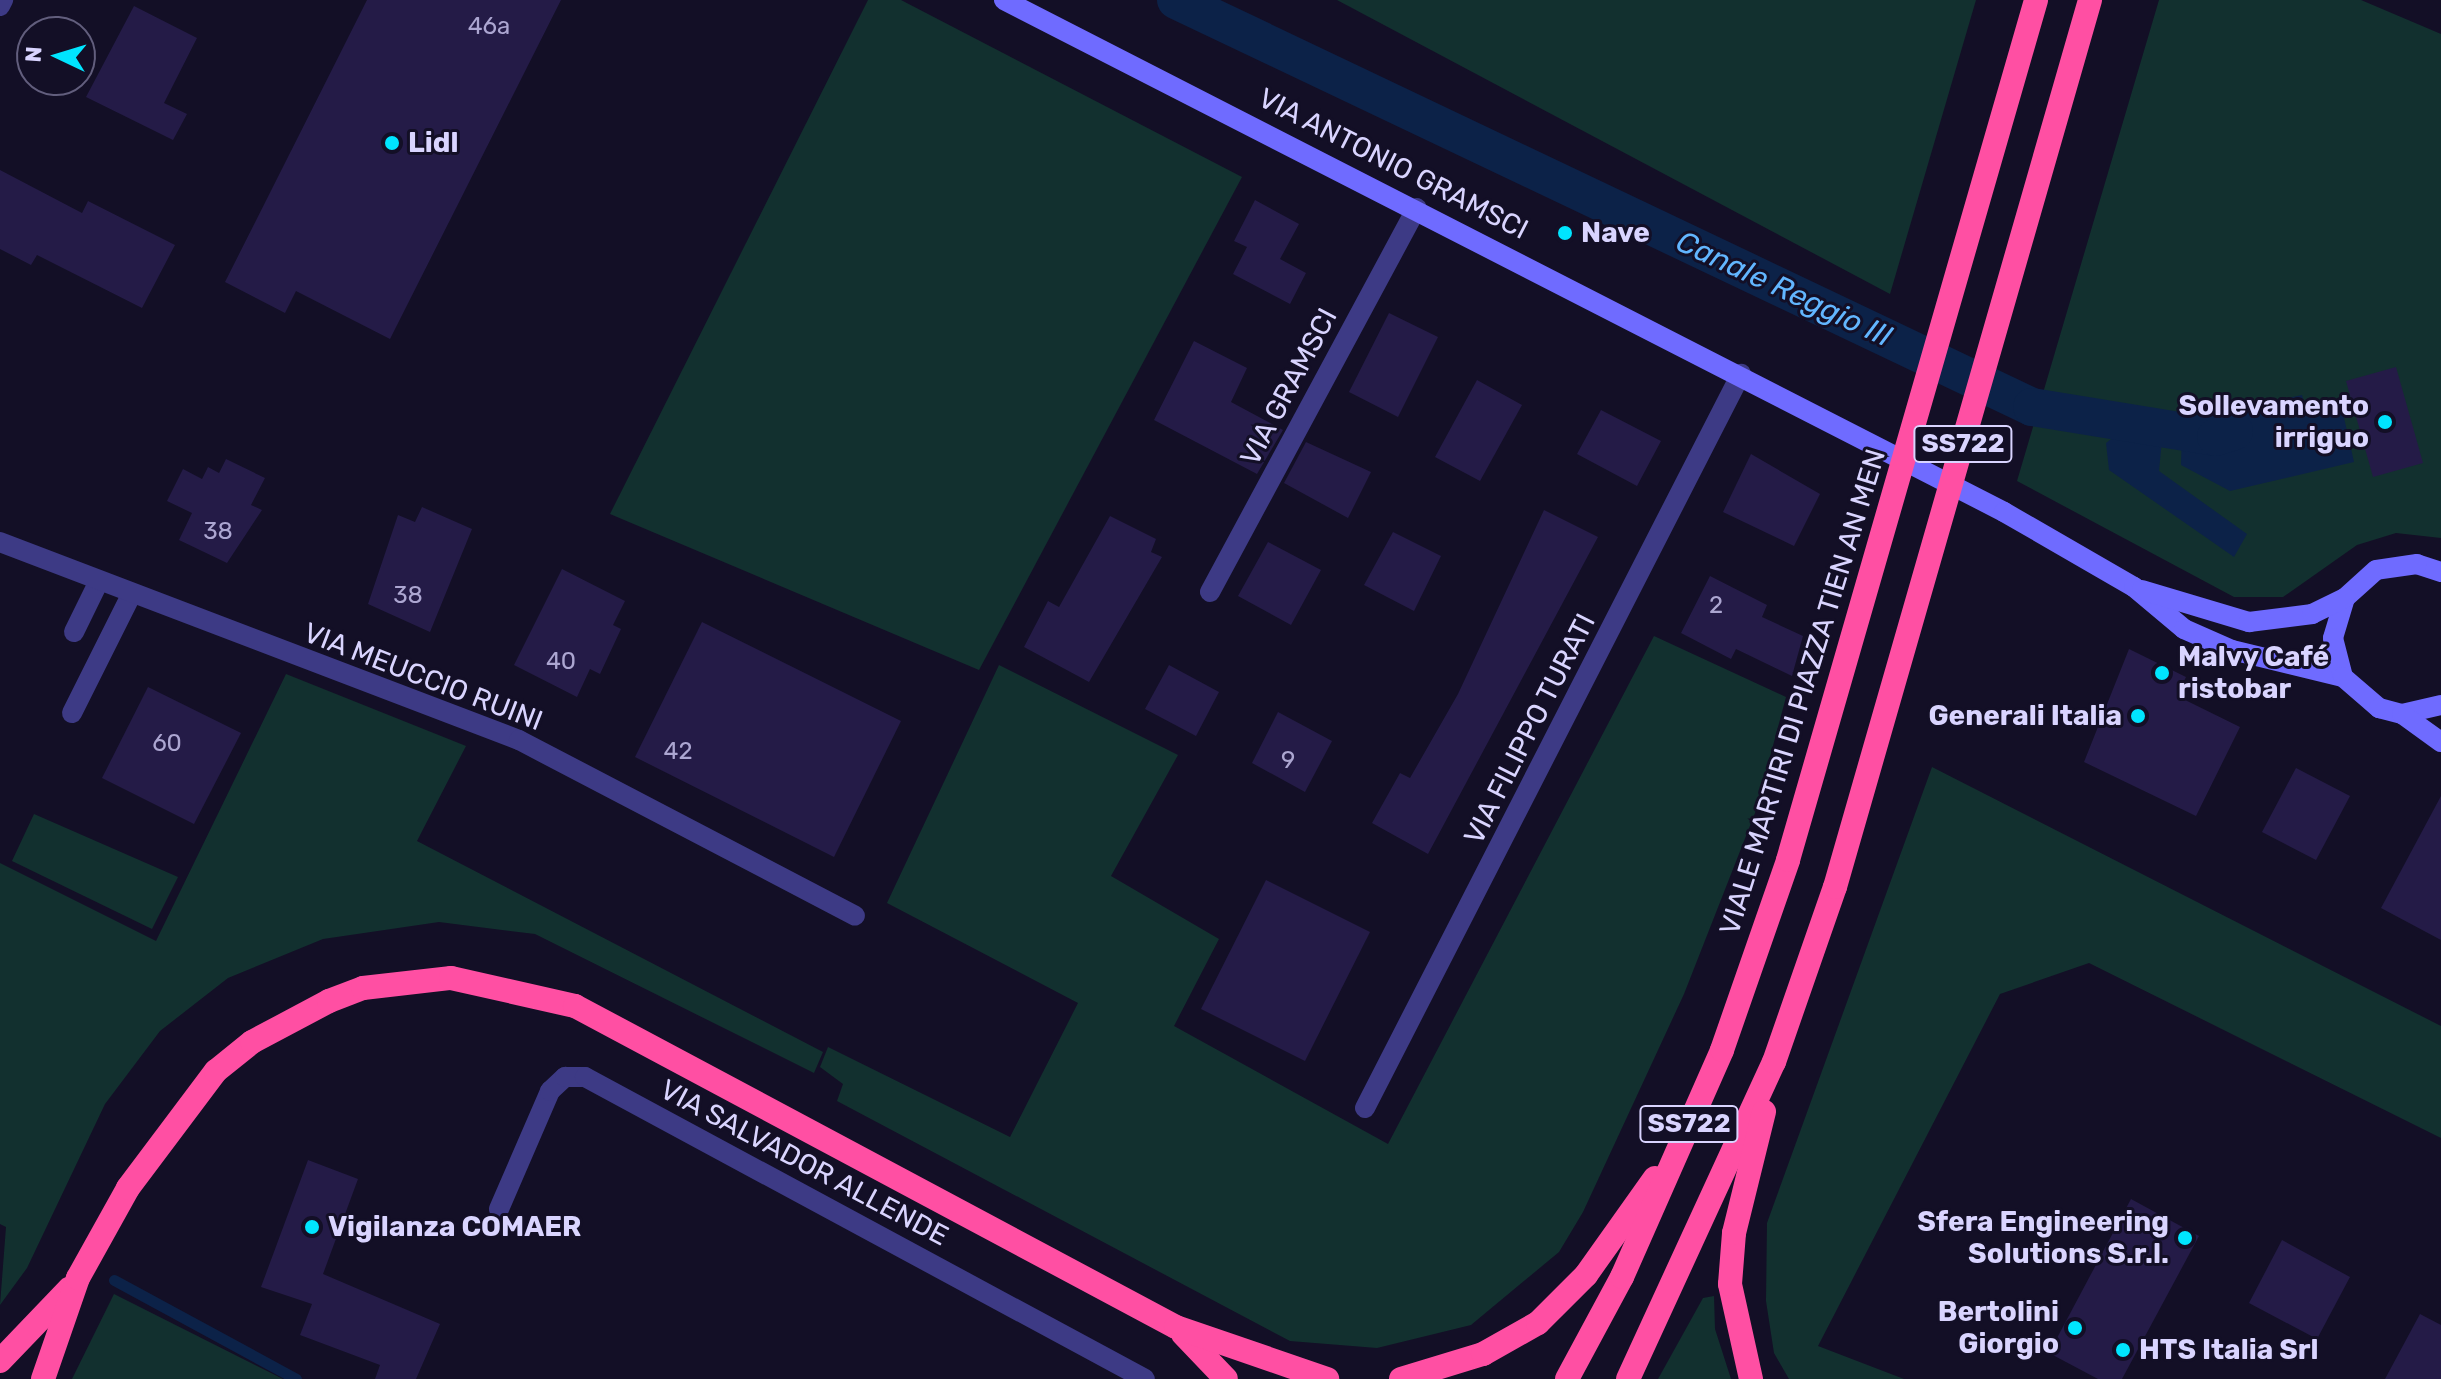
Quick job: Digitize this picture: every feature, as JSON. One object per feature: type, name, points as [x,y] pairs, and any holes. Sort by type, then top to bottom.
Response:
[{"type":"highway","name":"VIALE MARTIRI DI PIAZZA TIEN AN MEN","points":[[1567,1379],[1681,1144],[1788,860],[2036,0]]},
{"type":"highway","name":"SS722","points":[[1628,1379],[1774,1062],[1835,887],[2090,0]]},
{"type":"highway","points":[[43,1379],[78,1278],[169,1126],[252,1042],[363,988],[451,978],[575,1006],[670,1052],[1176,1327],[1327,1379]]},
{"type":"highway","points":[[1751,1379],[1737,1339],[1731,1271],[1774,1062]]},
{"type":"highway","points":[[1401,1379],[1483,1354],[1538,1323],[1586,1275],[1681,1144]]},
{"type":"highway","points":[[0,1361],[78,1278]]},
{"type":"highway","points":[[1176,1327],[1226,1379]]},
{"type":"street","points":[[0,6],[3,0]]},
{"type":"street","name":"VIA ANTONIO GRAMSCI","points":[[1004,0],[1741,374],[2134,587],[2249,622],[2312,614],[2345,598],[2386,567],[2440,570]]},
{"type":"street","name":"VIA GRAMSCI","points":[[1210,592],[1417,208]]},
{"type":"street","name":"VIA FILIPPO TURATI","points":[[1365,1108],[1741,374]]},
{"type":"street","name":"VIA MEUCCIO RUINI","points":[[0,542],[98,583],[519,740],[855,916]]},
{"type":"street","points":[[74,632],[98,583]]},
{"type":"street","name":"VIA ANTONIO GRAMSCI","points":[[2134,587],[2184,629],[2232,650],[2343,677],[2379,708],[2402,714],[2441,742]]},
{"type":"street","points":[[72,713],[131,595]]},
{"type":"street","points":[[2343,677],[2333,638],[2345,598]]},
{"type":"street","points":[[2402,714],[2441,705]]},
{"type":"street","name":"VIA SALVADOR ALLENDE","points":[[499,1209],[550,1091],[565,1077],[585,1077],[1145,1379]]},
{"type":"green space","points":[[868,0],[901,0],[1242,177],[979,670],[610,514]]},
{"type":"green space","points":[[1337,0],[1976,0],[1890,294]]},
{"type":"green space","points":[[2159,0],[2361,0],[2441,34],[2441,538],[2396,533],[2357,545],[2283,597],[2234,597],[2017,481]]},
{"type":"green space","points":[[1654,636],[1786,697],[1755,813],[1684,994],[1583,1212],[1559,1252],[1471,1325],[1377,1348],[1290,1341],[837,1101],[843,1084],[820,1067],[828,1047],[1010,1137],[1078,1003],[887,903],[999,665],[1178,755],[1111,876],[1219,939],[1174,1026],[1388,1144]]},
{"type":"green space","points":[[286,674],[466,746],[417,841],[823,1052],[814,1073],[535,934],[439,922],[323,939],[228,978],[160,1031],[105,1104],[27,1268],[0,1305],[6,1227],[0,1224],[0,863],[156,941]]},
{"type":"green space","points":[[1932,767],[2441,1026],[2441,1138],[2089,963],[2000,994],[1818,1346],[1904,1379],[1789,1379],[1774,1353],[1766,1301],[1767,1223]]},
{"type":"green space","points":[[34,814],[178,877],[152,929],[12,861]]},
{"type":"green space","points":[[114,1294],[283,1379],[72,1379]]},
{"type":"green space","points":[[1714,1296],[1715,1329],[1731,1379],[1658,1379],[1703,1298]]},
{"type":"water","points":[[2302,395],[2306,409],[2340,400],[2354,462],[2230,491],[2181,465],[2182,430],[2192,430],[2191,419]]},
{"type":"water","points":[[2115,436],[2162,440],[2159,471],[2247,534],[2234,557],[2109,470],[2106,443]]},
{"type":"building","name":"Lidl","points":[[367,0],[561,0],[390,339],[296,291],[285,313],[225,282]]},
{"type":"building","points":[[134,6],[197,38],[164,103],[187,114],[173,140],[86,97],[96,96],[96,78]]},
{"type":"building","points":[[0,170],[82,213],[88,201],[175,245],[142,308],[37,255],[31,265],[0,249]]},
{"type":"building","points":[[1255,200],[1299,224],[1280,259],[1306,273],[1290,304],[1233,274],[1247,247],[1234,241]]},
{"type":"building","points":[[1389,313],[1438,337],[1398,417],[1349,392]]},
{"type":"building","points":[[1194,341],[1247,368],[1231,402],[1283,430],[1257,474],[1154,420]]},
{"type":"building","name":"Sollevamento irriguo","points":[[2396,367],[2423,463],[2373,477],[2346,381]]},
{"type":"building","points":[[1477,380],[1522,405],[1480,481],[1435,457]]},
{"type":"building","points":[[1601,410],[1661,441],[1637,486],[1577,454]]},
{"type":"building","points":[[1306,442],[1371,472],[1348,518],[1284,483]]},
{"type":"building","points":[[1751,454],[1820,494],[1794,546],[1723,512]]},
{"type":"building","points":[[226,459],[265,478],[251,505],[262,510],[227,563],[179,540],[192,513],[167,501],[183,469],[202,479],[208,467],[219,473]]},
{"type":"building","points":[[422,507],[472,529],[430,632],[368,604],[398,515],[415,522]]},
{"type":"building","points":[[1544,510],[1598,537],[1428,854],[1372,823],[1400,773],[1410,778],[1458,694]]},
{"type":"building","points":[[1110,516],[1156,539],[1151,552],[1162,557],[1089,682],[1024,647],[1048,601],[1059,607]]},
{"type":"building","points":[[1393,532],[1441,556],[1414,611],[1364,585]]},
{"type":"building","points":[[1268,542],[1321,570],[1291,625],[1238,596]]},
{"type":"building","points":[[562,569],[625,601],[613,625],[621,629],[600,674],[590,669],[577,697],[514,665]]},
{"type":"building","points":[[1710,576],[1767,605],[1762,617],[1803,636],[1792,676],[1736,649],[1731,659],[1681,633]]},
{"type":"building","points":[[702,622],[901,721],[834,857],[635,757]]},
{"type":"building","points":[[2129,649],[2186,677],[2177,696],[2240,727],[2196,816],[2084,762]]},
{"type":"building","points":[[1169,665],[1219,692],[1196,736],[1145,709]]},
{"type":"building","points":[[148,687],[241,733],[194,824],[102,778]]},
{"type":"building","points":[[1278,712],[1332,741],[1305,792],[1252,763]]},
{"type":"building","points":[[2296,768],[2350,796],[2316,860],[2262,832]]},
{"type":"building","points":[[2441,796],[2441,940],[2381,908]]},
{"type":"building","points":[[1266,880],[1370,932],[1305,1061],[1201,1009]]},
{"type":"building","name":"Vigilanza COMAER","points":[[308,1160],[358,1179],[323,1274],[440,1324],[416,1379],[375,1379],[380,1365],[300,1335],[312,1304],[261,1287]]},
{"type":"building","points":[[2131,1199],[2199,1236],[2122,1379],[2098,1379],[2049,1353]]},
{"type":"building","points":[[2282,1240],[2350,1277],[2317,1339],[2249,1303]]},
{"type":"building","points":[[2420,1314],[2441,1325],[2441,1379],[2385,1379]]},
{"type":"waterway","name":"Canale Reggio III","points":[[1176,0],[2032,407],[2216,437],[2234,431]]},
{"type":"waterway","points":[[114,1280],[296,1379]]},
{"type":"place","name":"Lidl","points":[[392,143]]},
{"type":"place","name":"Nave","points":[[1565,233]]},
{"type":"place","name":"Sollevamento irriguo","points":[[2385,422]]},
{"type":"place","name":"Malvy Café ristobar","points":[[2162,673]]},
{"type":"place","name":"Generali Italia","points":[[2138,716]]},
{"type":"place","name":"Vigilanza COMAER","points":[[312,1227]]},
{"type":"place","name":"Sfera Engineering Solutions S.r.l.","points":[[2185,1238]]},
{"type":"place","name":"Bertolini Giorgio","points":[[2075,1328]]},
{"type":"place","name":"HTS Italia Srl","points":[[2123,1350]]}]
